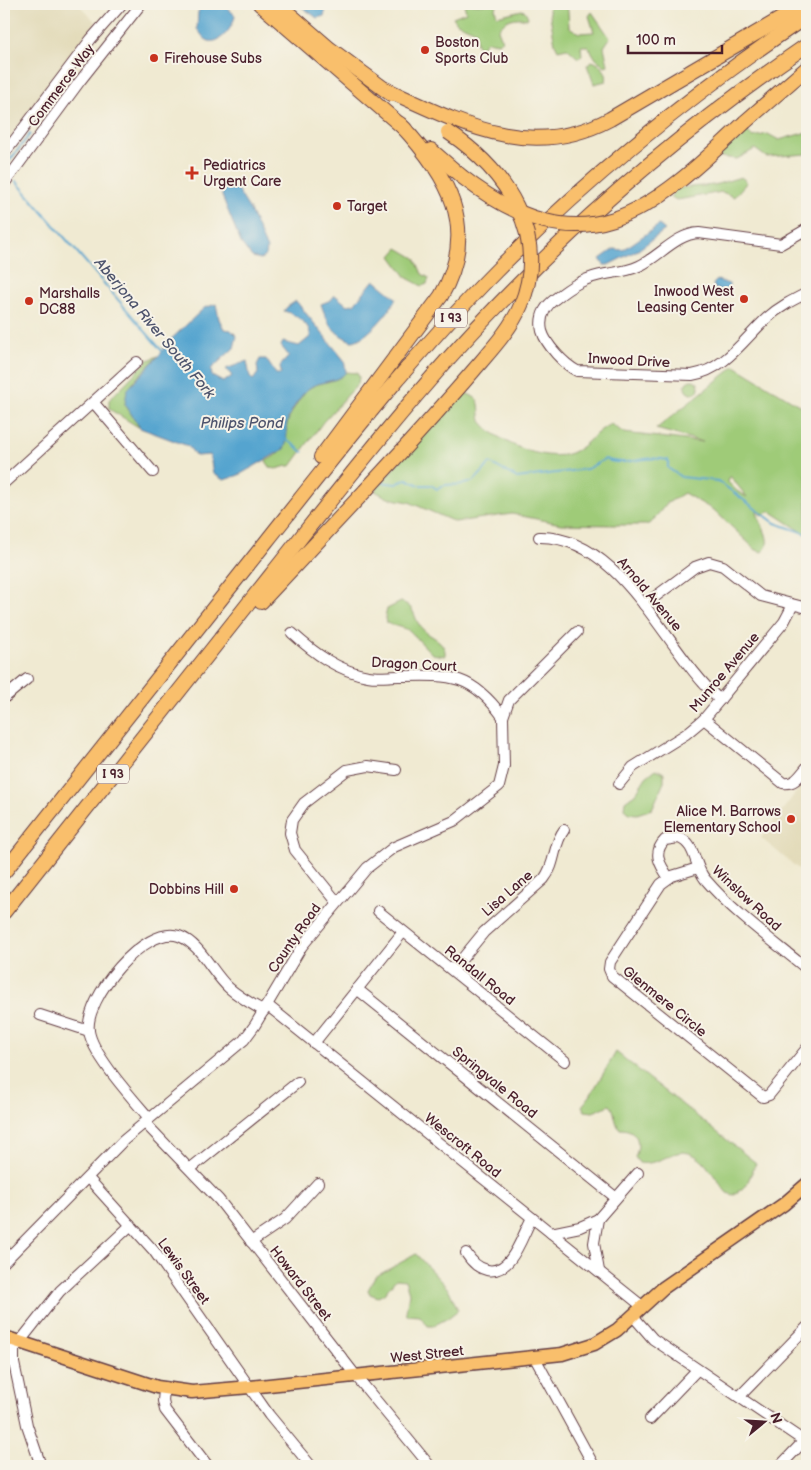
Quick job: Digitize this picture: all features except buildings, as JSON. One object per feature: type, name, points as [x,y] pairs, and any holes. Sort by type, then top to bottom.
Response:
[{"type":"highway","points":[[260,4],[400,124],[492,199],[524,216],[560,224],[596,223],[632,212],[664,195],[690,174],[745,122],[807,68]]},
{"type":"highway","points":[[223,636],[264,598],[365,491],[444,405],[493,347],[515,318],[527,289],[530,265],[529,241],[517,205],[487,164],[468,146],[330,49],[278,4]]},
{"type":"highway","points":[[385,89],[432,112],[475,128],[517,137],[562,137],[584,131],[610,119],[806,4]]},
{"type":"highway","name":"I 93","points":[[4,872],[413,360],[528,240],[653,130],[731,69],[807,16]]},
{"type":"highway","name":"I 93","points":[[4,912],[402,411],[513,290],[578,227],[645,168],[722,107],[807,45]]},
{"type":"highway","points":[[285,518],[310,472],[441,296],[453,269],[458,235],[451,195],[433,162],[400,124]]},
{"type":"main road","name":"West Street","points":[[4,1337],[164,1390],[192,1392],[562,1354],[588,1346],[629,1320],[663,1288],[784,1204],[807,1184]]},
{"type":"street","name":"Commerce Way","points":[[4,154],[66,71],[122,4]]},
{"type":"street","name":"Commerce Way","points":[[4,184],[80,81],[141,4]]},
{"type":"street","points":[[66,71],[80,81]]},
{"type":"street","name":"Inwood Drive","points":[[807,229],[782,244],[699,233],[690,234],[637,268],[598,275],[573,285],[544,309],[542,325],[547,341],[565,362],[577,371],[692,376],[719,364],[770,315],[807,293]]},
{"type":"street","points":[[4,483],[137,362]]},
{"type":"street","points":[[94,403],[153,472]]},
{"type":"street","name":"Arnold Avenue","points":[[539,538],[559,540],[600,559],[617,573],[720,700]]},
{"type":"street","points":[[644,606],[695,567],[709,562],[723,566],[761,596],[807,608]]},
{"type":"street","name":"Munroe Avenue","points":[[619,784],[633,767],[686,734],[704,719],[784,622],[793,605]]},
{"type":"street","name":"County Road","points":[[4,1262],[146,1120],[237,1046],[250,1032],[302,946],[336,902],[367,868],[386,852],[454,821],[494,791],[503,774],[503,717],[513,694],[577,632]]},
{"type":"street","name":"Dragon Court","points":[[292,633],[323,659],[363,675],[436,676],[461,679],[482,692],[503,717]]},
{"type":"street","points":[[4,698],[27,680]]},
{"type":"street","points":[[704,719],[781,782],[789,784],[797,780],[807,767]]},
{"type":"street","points":[[336,902],[295,850],[290,833],[292,820],[304,803],[347,770],[368,766],[396,770]]},
{"type":"street","name":"Lisa Lane","points":[[453,970],[484,932],[544,879],[551,868],[559,837],[564,830]]},
{"type":"street","name":"Winslow Road","points":[[668,878],[659,862],[660,846],[669,839],[680,838],[687,842],[691,848],[698,868],[707,882],[731,905],[807,969]]},
{"type":"street","points":[[668,878],[698,868]]},
{"type":"street","name":"Glenmere Circle","points":[[668,878],[657,890],[610,962],[609,969],[612,976],[763,1097],[769,1095],[807,1048]]},
{"type":"street","name":"Randall Road","points":[[378,911],[565,1061]]},
{"type":"street","points":[[314,1043],[403,932]]},
{"type":"street","name":"Wescroft Road","points":[[89,1031],[92,1011],[115,973],[145,944],[166,935],[179,936],[186,939],[229,988],[265,1008],[314,1043],[642,1306]]},
{"type":"street","name":"Springvale Road","points":[[357,989],[615,1197]]},
{"type":"street","points":[[40,1015],[89,1031]]},
{"type":"street","name":"Howard Street","points":[[89,1031],[98,1052],[146,1120],[220,1200],[356,1376],[430,1466]]},
{"type":"street","points":[[191,1168],[298,1082]]},
{"type":"street","points":[[599,1271],[594,1243],[598,1220],[615,1197],[638,1173]]},
{"type":"street","name":"Lewis Street","points":[[88,1178],[154,1251],[250,1387],[310,1466]]},
{"type":"street","points":[[252,1242],[285,1220],[318,1183]]},
{"type":"street","points":[[466,1253],[476,1265],[484,1270],[495,1270],[503,1267],[509,1261],[532,1218]]},
{"type":"street","points":[[551,1233],[580,1227],[598,1220]]},
{"type":"street","points":[[41,1466],[27,1425],[14,1363],[14,1349],[60,1291],[132,1225]]},
{"type":"street","points":[[629,1320],[697,1370],[805,1442],[780,1466]]},
{"type":"street","points":[[739,1398],[807,1327]]},
{"type":"street","points":[[535,1358],[594,1466]]},
{"type":"street","points":[[650,1419],[697,1370]]},
{"type":"street","points":[[164,1390],[163,1400],[166,1410],[208,1466]]},
{"type":"shaded area","points":[[4,4],[78,4],[96,22],[4,146]]},
{"type":"shaded area","name":"Alice M. Barrows Elementary School","points":[[807,778],[807,876],[761,838]]},
{"type":"green space","points":[[464,4],[498,4],[495,8],[497,16],[522,10],[525,11],[528,17],[527,19],[515,18],[507,21],[498,30],[502,40],[498,43],[487,41],[483,46],[479,47],[476,42],[476,31],[457,23],[453,17],[466,12]]},
{"type":"green space","points":[[548,4],[566,4],[569,27],[579,33],[594,32],[589,16],[592,12],[610,38],[604,47],[608,65],[605,66],[596,59],[588,46],[581,46],[582,56],[578,58],[567,48],[558,50],[555,44]]},
{"type":"green space","points":[[592,61],[603,69],[607,78],[606,81],[594,84],[587,65]]},
{"type":"green space","points":[[745,129],[753,137],[768,134],[779,140],[807,132],[807,154],[766,157],[755,149],[737,159],[721,157],[711,159]]},
{"type":"green space","points":[[741,177],[747,182],[734,197],[722,192],[677,200],[670,197],[678,188],[714,185]]},
{"type":"green space","points":[[398,248],[415,258],[422,274],[429,278],[427,284],[422,286],[407,278],[391,256]]},
{"type":"green space","points":[[158,356],[133,382],[125,404],[140,428],[109,409],[109,400],[148,360]]},
{"type":"green space","points":[[735,366],[807,410],[807,535],[770,511],[761,515],[757,510],[767,543],[766,548],[762,552],[756,550],[715,511],[684,493],[666,504],[651,523],[645,525],[614,525],[561,524],[512,514],[455,522],[409,502],[388,498],[375,491],[460,391],[477,399],[481,421],[488,429],[509,443],[535,453],[560,455],[571,453],[582,447],[601,430],[611,424],[624,433],[703,442],[656,429]],"holes":[[[730,476],[747,497],[728,482]]]},
{"type":"green space","points":[[346,372],[357,373],[359,377],[358,384],[323,422],[291,466],[278,469],[270,467],[266,461],[284,447],[288,421],[303,394],[313,386],[337,379]]},
{"type":"green space","points":[[692,380],[697,382],[699,387],[697,392],[692,394],[687,392],[685,387],[687,382]]},
{"type":"green space","points":[[401,602],[409,606],[423,630],[440,642],[445,650],[445,656],[432,654],[409,630],[386,623],[387,609]]},
{"type":"green space","points":[[656,769],[664,773],[664,782],[652,809],[637,814],[628,813],[624,808],[625,801],[636,793],[646,777]]},
{"type":"green space","points":[[616,1052],[756,1163],[746,1186],[733,1195],[727,1193],[703,1162],[696,1156],[688,1153],[679,1153],[654,1162],[639,1163],[635,1157],[638,1142],[634,1134],[631,1131],[620,1129],[610,1105],[593,1112],[585,1111],[582,1106]]},
{"type":"green space","points":[[416,1254],[449,1290],[458,1310],[433,1326],[428,1326],[420,1316],[407,1315],[409,1293],[405,1280],[396,1279],[384,1294],[378,1297],[370,1294],[368,1290],[375,1277]]},
{"type":"water","points":[[203,4],[223,4],[235,15],[229,29],[218,40],[207,40],[197,29],[198,12]]},
{"type":"water","points":[[298,4],[342,4],[345,6],[341,9],[326,9],[324,16],[317,18]]},
{"type":"water","points":[[228,187],[237,189],[250,210],[267,249],[266,255],[261,259],[252,257],[241,243],[222,196],[222,191]]},
{"type":"water","points":[[659,225],[665,230],[638,250],[608,265],[604,265],[600,259],[614,249],[623,250]]},
{"type":"water","points":[[374,280],[396,298],[389,310],[371,331],[357,340],[352,341],[345,338],[332,327],[321,304],[331,300],[335,295],[347,305],[354,304]]},
{"type":"water","points":[[717,280],[729,284],[730,290],[715,289],[713,284]]},
{"type":"water","name":"Philips Pond","points":[[296,301],[344,360],[346,372],[339,378],[312,386],[302,396],[288,419],[284,449],[239,475],[224,480],[213,474],[210,455],[196,456],[188,446],[140,428],[125,404],[127,390],[163,351],[164,346],[204,308],[216,304],[219,319],[224,329],[231,330],[237,336],[234,348],[211,369],[212,376],[223,382],[232,376],[226,369],[247,361],[250,377],[253,380],[258,373],[257,365],[260,359],[266,359],[276,374],[279,374],[281,373],[280,366],[289,356],[281,346],[283,342],[299,346],[310,337],[306,324],[298,317],[284,311]]},
{"type":"waterway","points":[[4,168],[30,134]]},
{"type":"waterway","name":"Aberjona River South Fork","points":[[16,181],[163,352]]},
{"type":"waterway","name":"Aberjona River South Fork","points":[[285,438],[303,452]]},
{"type":"waterway","name":"Aberjona River South Fork","points":[[380,482],[396,484],[407,479],[419,485],[431,485],[437,489],[445,485],[464,484],[473,481],[490,463],[517,478],[587,469],[605,459],[620,462],[651,459],[668,460],[668,468],[681,477],[718,481],[775,523],[807,534]]},
{"type":"place","name":"Boston Sports Club","points":[[425,50]]},
{"type":"place","name":"Firehouse Subs","points":[[154,58]]},
{"type":"place","name":"Pediatrics Urgent Care","points":[[192,173]]},
{"type":"place","name":"Target","points":[[337,206]]},
{"type":"place","name":"Inwood West Leasing Center","points":[[744,299]]},
{"type":"place","name":"Marshalls DC88","points":[[29,301]]},
{"type":"place","name":"Alice M. Barrows Elementary School","points":[[791,819]]},
{"type":"place","name":"Dobbins Hill","points":[[234,889]]}]
